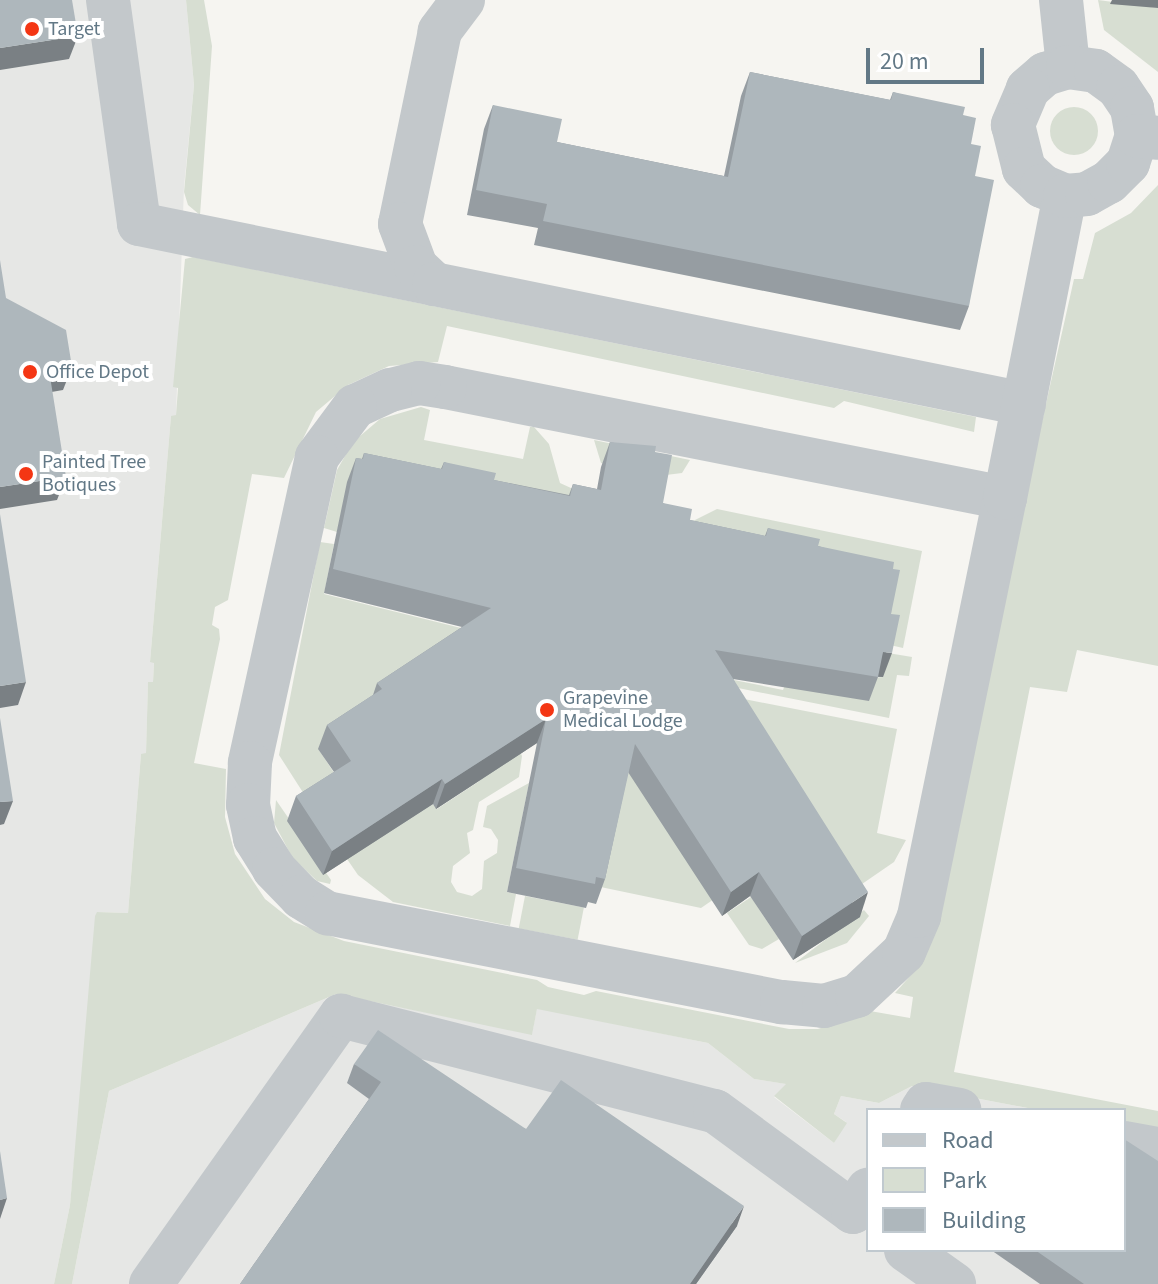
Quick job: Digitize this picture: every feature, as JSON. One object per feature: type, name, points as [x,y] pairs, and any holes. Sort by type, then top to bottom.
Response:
[{"type":"lane","points":[[108,0],[139,224],[1024,404]]},
{"type":"lane","points":[[434,284],[416,267],[400,224],[440,31],[463,0]]},
{"type":"lane","points":[[1061,0],[1068,67]]},
{"type":"lane","points":[[1068,67],[1096,71],[1118,87],[1148,137],[1109,182],[1087,194],[1065,196],[1042,186],[1024,169],[1013,125],[1028,89],[1045,74],[1068,67]]},
{"type":"lane","points":[[1005,498],[445,387],[419,383],[390,390],[355,406],[317,457],[250,763],[248,805],[255,838],[274,869],[301,897],[327,913],[782,1002],[824,1006],[857,996],[904,952],[919,916],[1005,498],[1065,196]]},
{"type":"lane","points":[[151,1284],[341,1016],[715,1111],[863,1208]]},
{"type":"lane","points":[[923,1108],[926,1104],[948,1108]]},
{"type":"lane","points":[[1126,1143],[1158,1149]]},
{"type":"lane","points":[[909,1252],[954,1284]]},
{"type":"shaded area","points":[[0,0],[186,0],[194,85],[184,187],[176,416],[171,416],[150,662],[154,662],[153,683],[148,683],[146,754],[141,754],[128,913],[98,912],[70,1205],[54,1284],[0,1284]]},
{"type":"shaded area","points":[[336,994],[532,1034],[537,1008],[708,1043],[754,1079],[787,1084],[774,1097],[834,1143],[846,1122],[834,1114],[841,1096],[879,1103],[912,1086],[1028,1108],[866,1108],[866,1252],[1126,1252],[1158,1284],[72,1284],[109,1091]]},
{"type":"green space","points":[[186,0],[204,0],[212,46],[200,215],[188,205],[184,192],[194,85]]},
{"type":"green space","points":[[1098,0],[1158,8],[1158,72],[1104,30]]},
{"type":"green space","points":[[1074,107],[1091,114],[1098,131],[1091,148],[1074,155],[1057,148],[1050,131],[1057,114]]},
{"type":"green space","points":[[1158,185],[1158,666],[1077,650],[1067,692],[1030,687],[954,1072],[1158,1111],[1158,1133],[1126,1126],[1126,1108],[1028,1108],[912,1086],[879,1103],[841,1096],[834,1114],[847,1123],[834,1143],[774,1096],[786,1084],[754,1079],[708,1043],[537,1009],[532,1035],[336,994],[109,1091],[72,1284],[54,1284],[70,1205],[95,916],[97,912],[128,913],[141,754],[146,753],[148,682],[153,682],[154,663],[150,662],[171,416],[176,415],[178,388],[173,387],[185,259],[193,257],[976,417],[974,432],[844,401],[834,408],[447,326],[438,362],[389,366],[348,385],[316,412],[284,478],[252,474],[228,600],[215,607],[212,625],[219,629],[220,639],[194,763],[226,769],[225,817],[235,854],[265,899],[294,922],[344,941],[537,980],[548,987],[584,995],[596,991],[789,1029],[818,1029],[870,1011],[910,1018],[913,997],[895,993],[920,965],[1074,279],[1083,279],[1095,233],[1131,213]]},
{"type":"green space","points":[[421,407],[430,410],[424,440],[523,459],[530,427],[534,427],[549,444],[560,483],[595,499],[348,483],[337,532],[324,528],[337,470],[353,442],[380,419]]},
{"type":"green space","points":[[594,440],[690,460],[682,473],[658,476],[601,463]]},
{"type":"green space","points":[[717,509],[922,551],[903,648],[890,645],[689,523]]},
{"type":"green space","points":[[320,542],[334,544],[324,594],[461,628],[493,627],[319,750],[342,785],[311,805],[279,755]]},
{"type":"green space","points":[[888,653],[912,657],[909,676],[897,675],[889,718],[738,688],[713,669],[735,674],[734,680],[783,690],[785,685],[883,677]]},
{"type":"green space","points":[[734,697],[897,729],[877,833],[906,840],[894,862],[846,895]]},
{"type":"green space","points":[[518,747],[522,756],[519,777],[479,802],[473,830],[467,833],[470,853],[453,866],[451,882],[457,892],[472,896],[482,889],[484,861],[497,853],[498,840],[491,829],[483,827],[487,806],[529,783],[507,892],[516,894],[510,926],[393,902],[358,875],[347,859],[433,804],[437,809],[478,782]]},
{"type":"green space","points":[[617,754],[717,897],[701,908],[591,885]]},
{"type":"green space","points":[[276,800],[331,880],[330,884],[317,881],[292,857],[274,823]]},
{"type":"green space","points":[[525,896],[584,907],[578,940],[519,928]]},
{"type":"green space","points":[[751,897],[779,939],[762,949],[749,945],[727,913]]},
{"type":"green space","points":[[864,910],[869,916],[847,943],[795,963]]},
{"type":"building","name":"Target","points":[[0,0],[72,0],[78,36],[0,48]]},
{"type":"building","points":[[750,72],[891,100],[893,92],[965,107],[963,115],[976,118],[971,144],[981,146],[975,176],[994,180],[969,306],[543,221],[547,204],[476,190],[493,105],[562,119],[557,142],[728,177]]},
{"type":"building","points":[[0,260],[6,298],[66,330],[72,367],[49,370],[66,477],[0,487]]},
{"type":"building","name":"Grapevine Medical Lodge","points":[[610,442],[656,446],[655,452],[672,455],[663,503],[692,509],[690,520],[766,536],[768,528],[820,539],[818,546],[894,562],[893,569],[900,570],[891,614],[900,615],[892,653],[883,652],[878,677],[715,650],[868,892],[802,936],[759,872],[731,892],[635,744],[605,879],[596,877],[595,884],[516,868],[546,719],[445,784],[442,779],[332,851],[296,796],[351,761],[327,725],[382,689],[377,683],[491,608],[333,569],[356,458],[363,459],[364,453],[442,469],[444,462],[496,473],[494,480],[570,496],[573,484],[601,490]]},
{"type":"building","points":[[0,514],[26,682],[0,686]]},
{"type":"building","points":[[0,718],[13,801],[0,802]]},
{"type":"building","points":[[378,1030],[526,1129],[561,1080],[744,1206],[690,1284],[240,1284],[381,1082],[354,1064]]},
{"type":"building","points":[[1126,1140],[1158,1161],[1158,1284],[1084,1284],[1038,1252],[1126,1252]]},
{"type":"building","points":[[0,1151],[7,1198],[0,1200]]},
{"type":"place","name":"Target","points":[[32,29]]},
{"type":"place","name":"Office Depot","points":[[30,372]]},
{"type":"place","name":"Painted Tree Botiques","points":[[26,474]]},
{"type":"place","name":"Grapevine Medical Lodge","points":[[547,710]]}]
